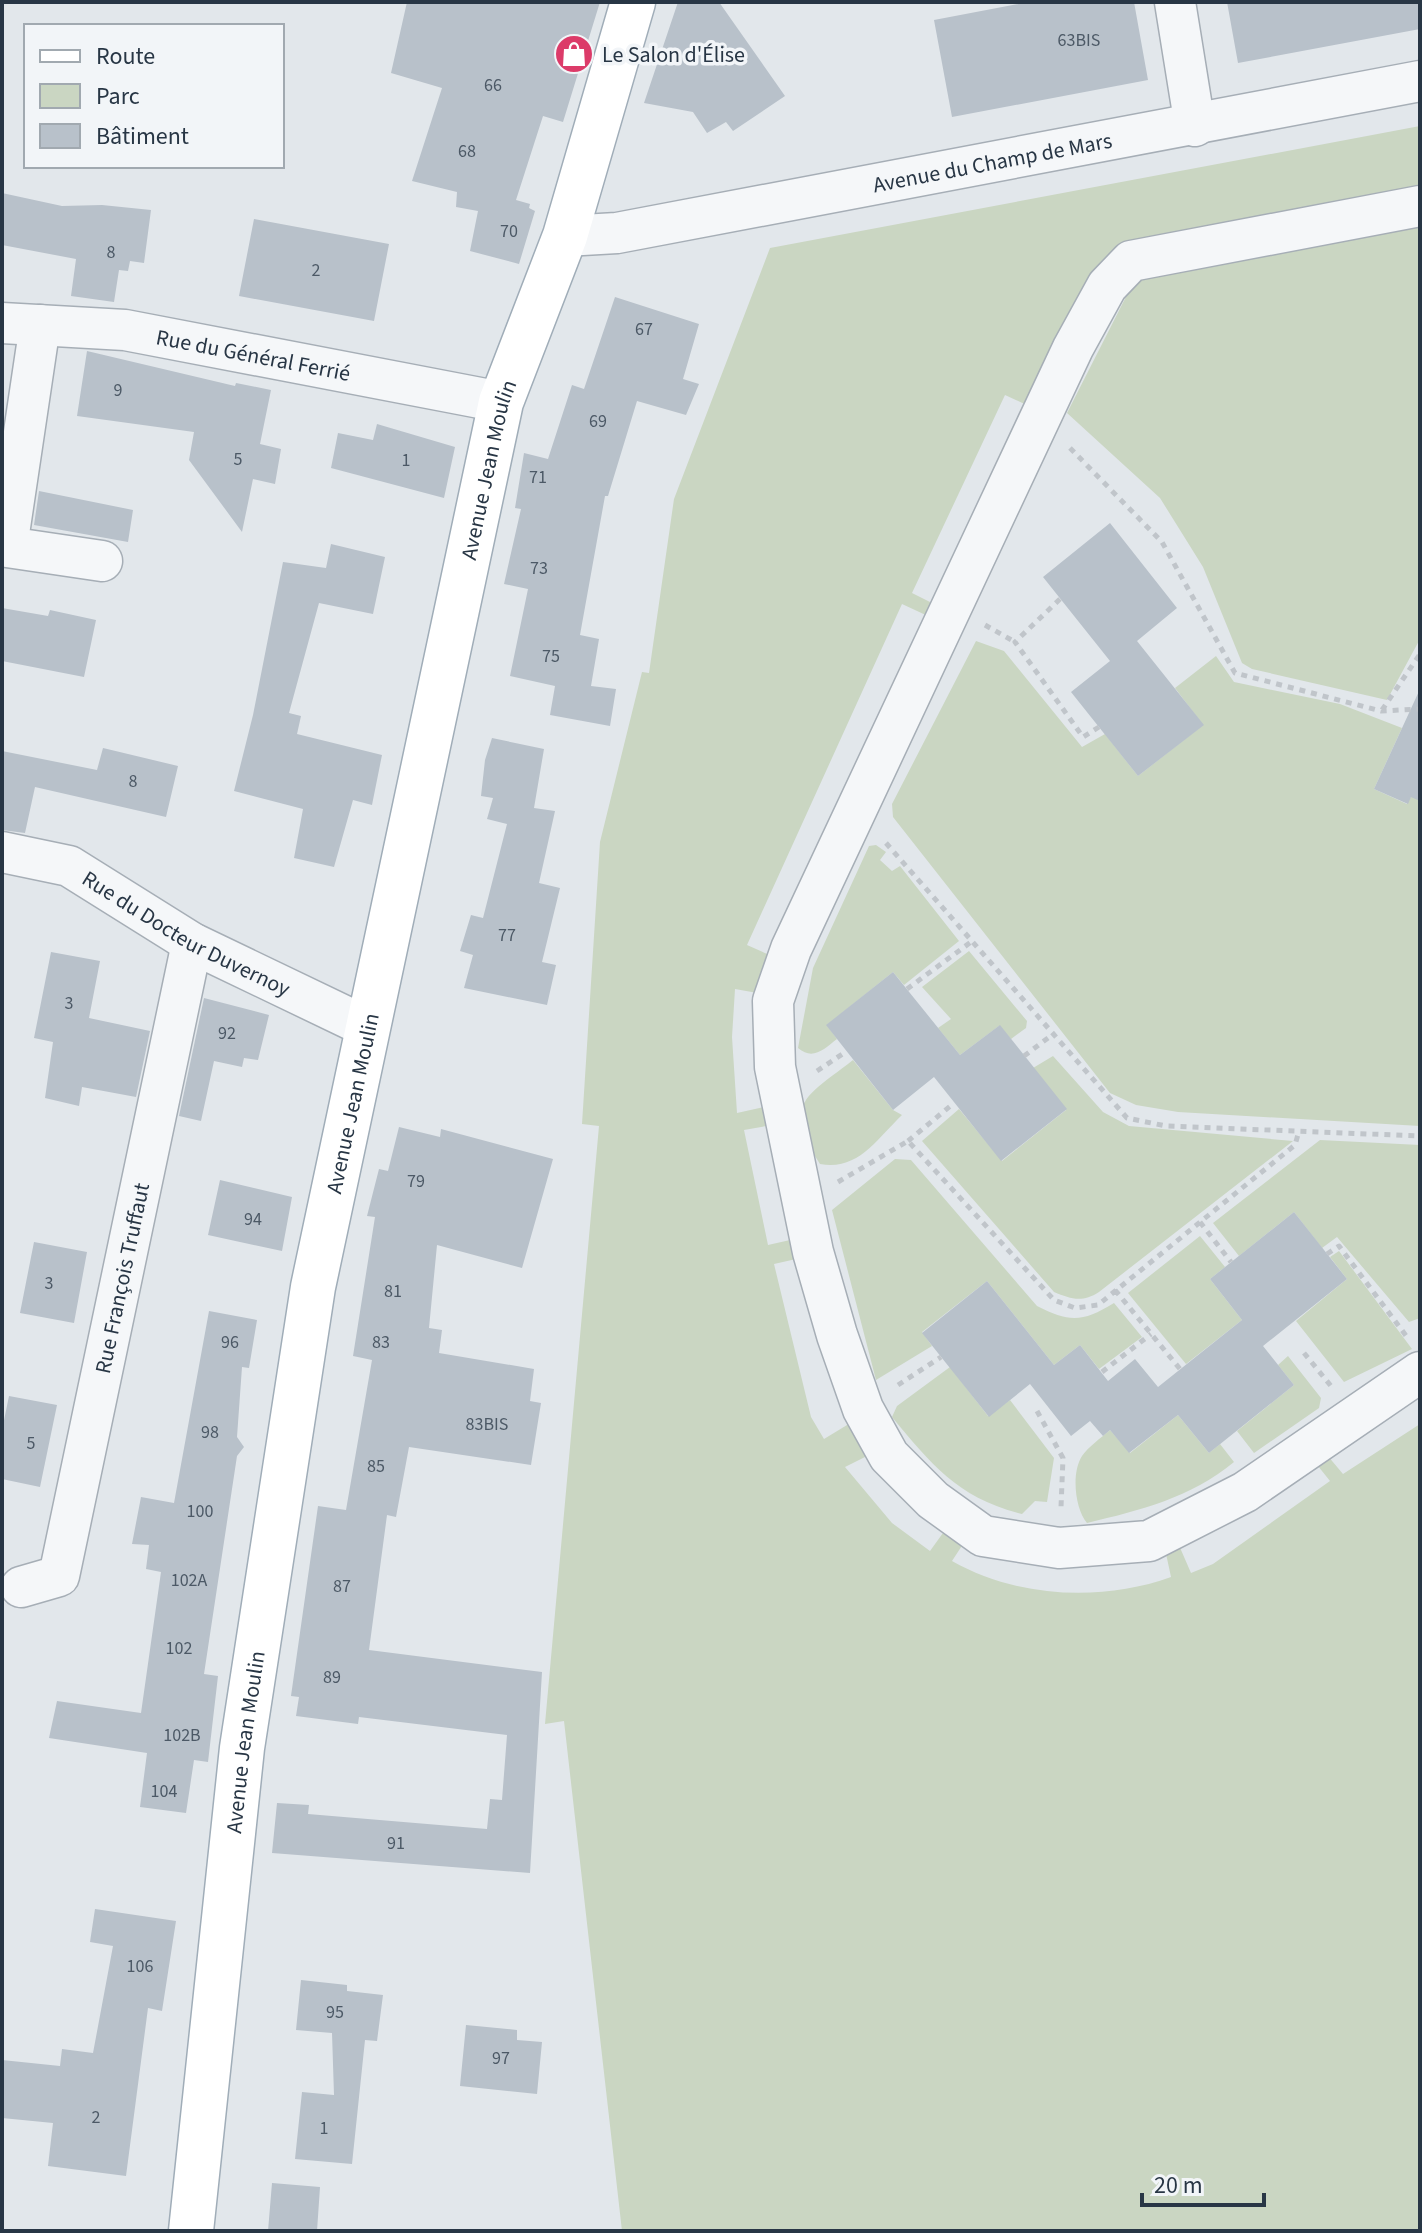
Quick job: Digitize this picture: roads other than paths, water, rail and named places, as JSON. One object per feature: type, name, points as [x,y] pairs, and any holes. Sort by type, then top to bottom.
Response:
[{"type":"main road","name":"Avenue Jean Moulin","points":[[191,2231],[242,1748],[313,1287],[501,402],[565,236],[633,2]]},
{"type":"street","points":[[1175,2],[1195,126]]},
{"type":"street","name":"Avenue du Champ de Mars","points":[[565,236],[617,233],[1420,81]]},
{"type":"street","points":[[1416,1357],[1245,1492],[1149,1541],[1059,1548],[983,1536],[933,1500],[889,1456],[863,1409],[813,1252],[775,1067],[773,1001],[791,949],[1040,418],[1107,286],[1131,261],[1420,206]]},
{"type":"street","points":[[21,324],[7,547],[102,561]]},
{"type":"street","name":"Rue du Général Ferrié","points":[[21,324],[125,330],[501,402]]},
{"type":"street","name":"Rue du Docteur Duvernoy","points":[[2,852],[69,866],[192,943],[367,1027]]},
{"type":"street","name":"Rue François Truffaut","points":[[21,1587],[59,1576],[192,943]]},
{"type":"place","name":"Le Salon d'Élise","points":[[574,54]]}]
